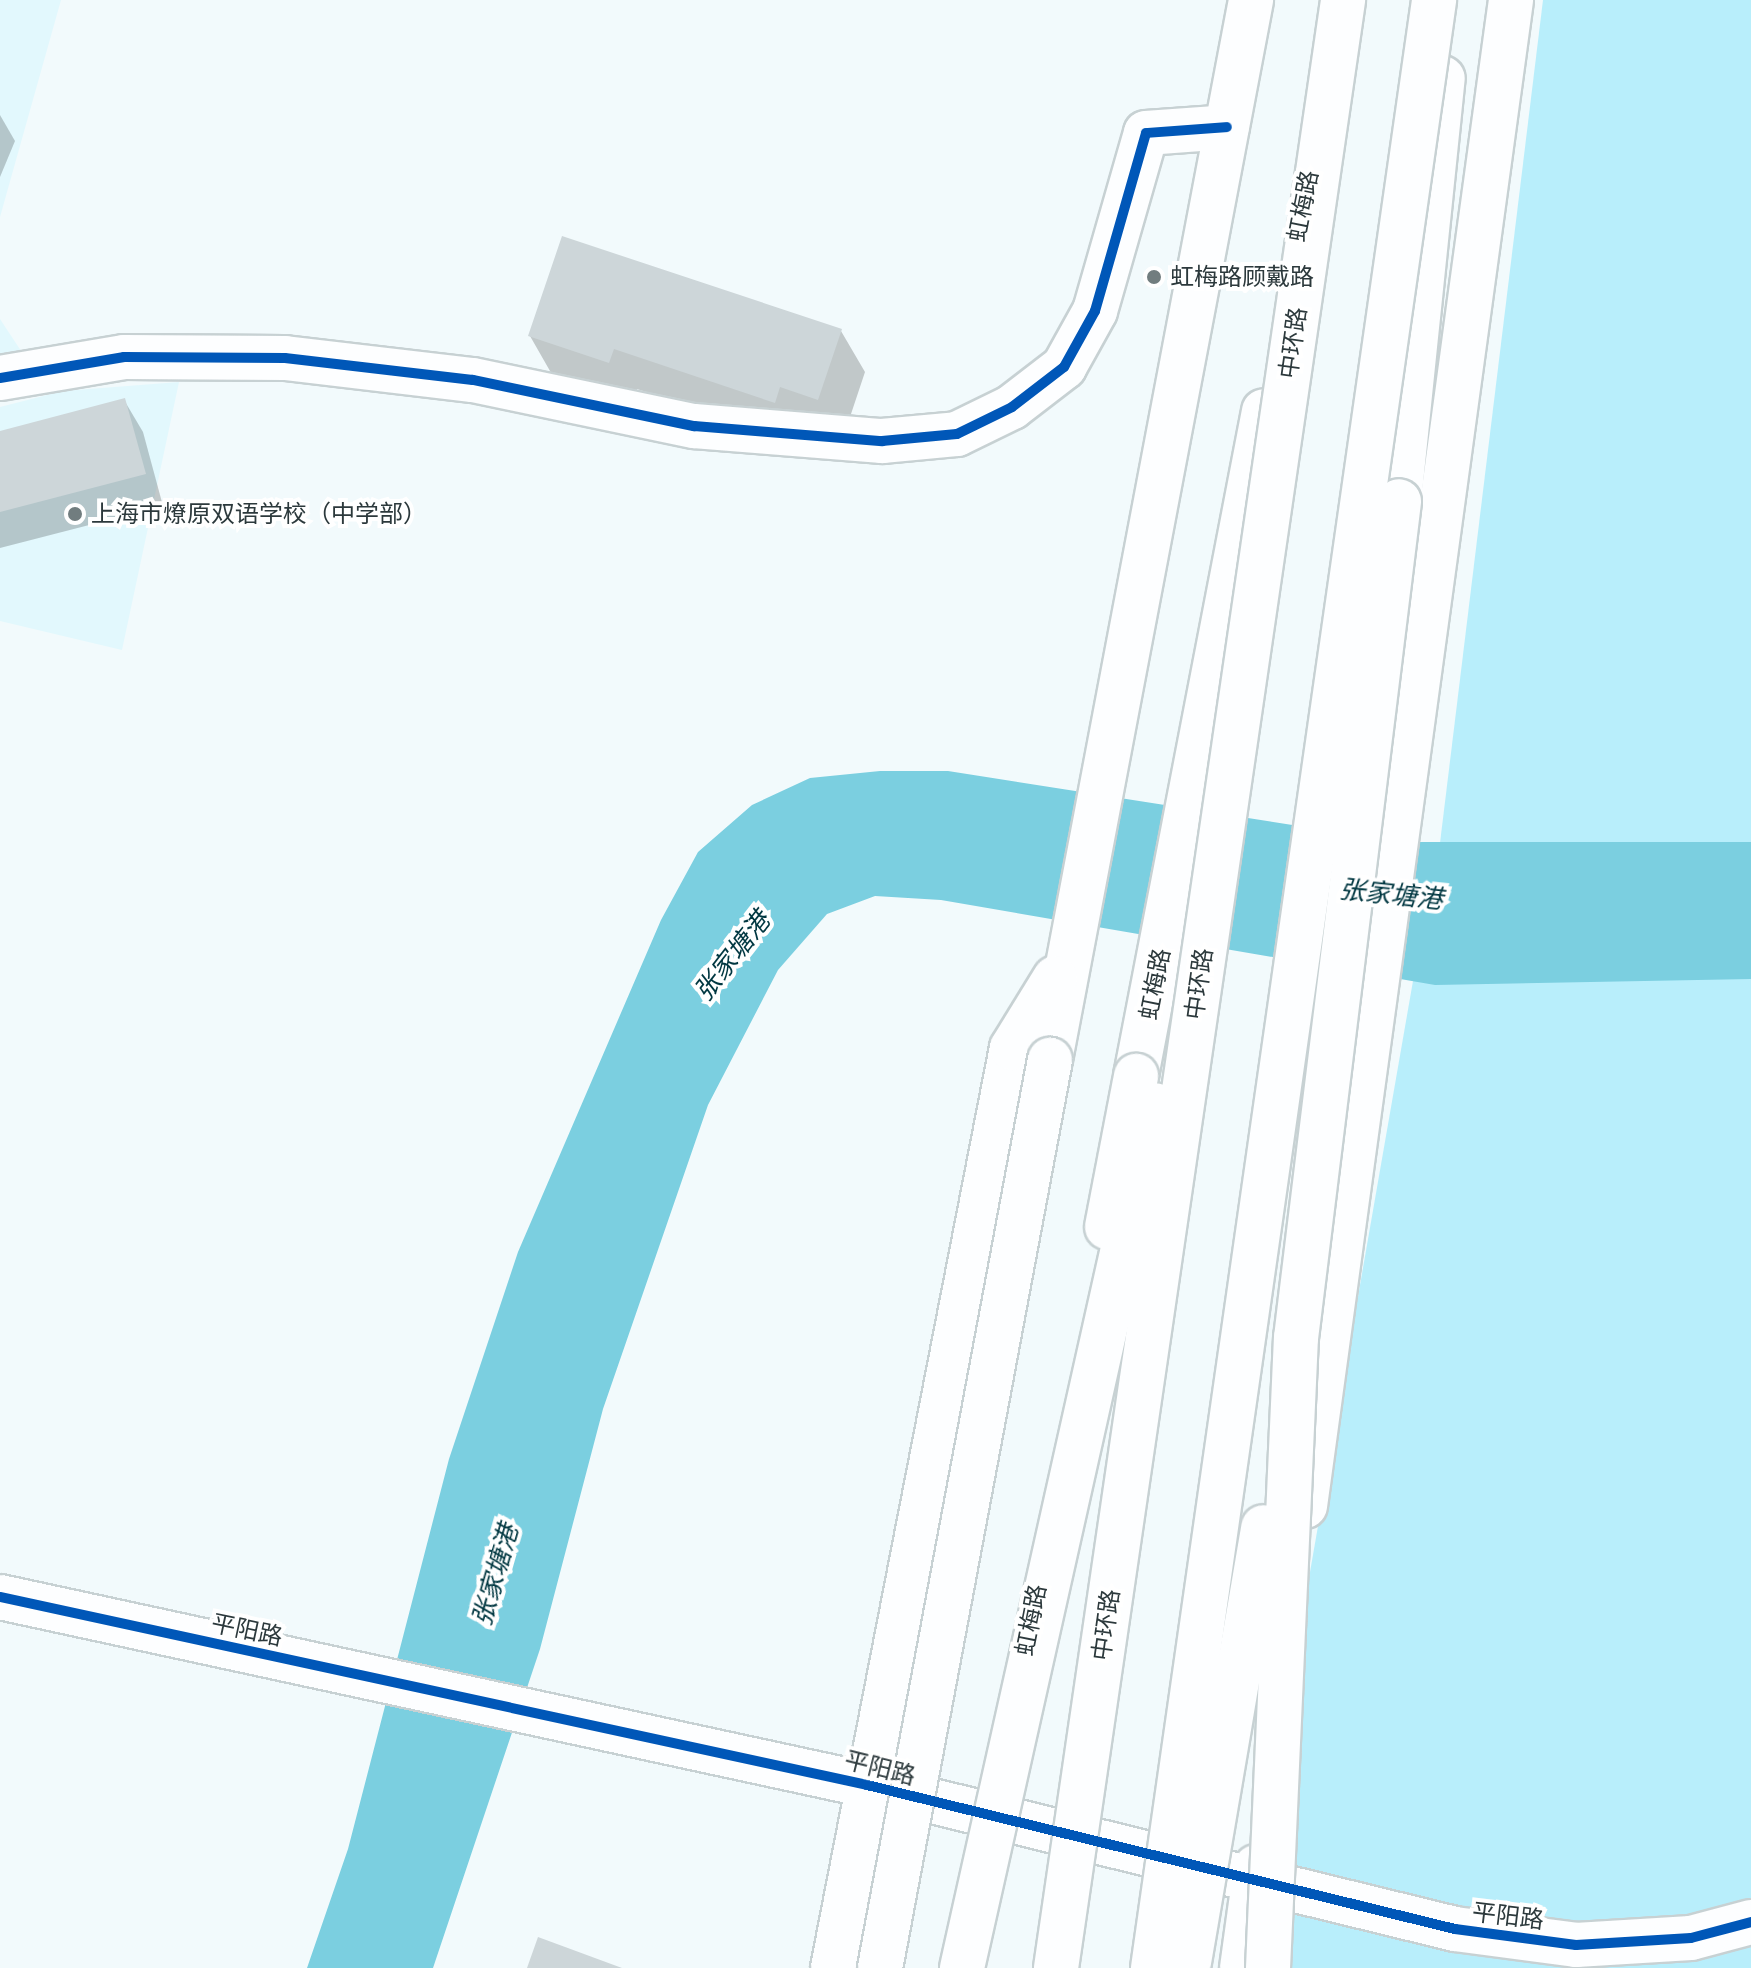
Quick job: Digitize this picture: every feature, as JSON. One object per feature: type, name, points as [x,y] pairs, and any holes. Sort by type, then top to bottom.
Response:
[{"type":"main road","points":[[880,1968],[1251,0]]},
{"type":"main road","name":"中环路","points":[[1056,1968],[1212,771],[1343,0]]},
{"type":"main road","points":[[1153,1968],[1434,0]]},
{"type":"main road","points":[[1188,1968],[1296,1338],[1399,501],[1451,0]]},
{"type":"main road","points":[[1242,1968],[1511,0]]},
{"type":"main road","points":[[0,378],[124,357],[285,358],[473,380],[694,426],[882,441],[957,434],[1012,407],[1064,367],[1095,311],[1146,133],[1227,127]]},
{"type":"main road","points":[[963,1968],[1212,771]]},
{"type":"main road","points":[[833,1968],[1012,1048],[1069,956]]},
{"type":"main road","points":[[1268,1968],[1296,1338]]},
{"type":"main road","name":"平阳路","points":[[2,1607],[384,1680],[867,1785],[1254,1884],[1455,1929],[1576,1945],[1691,1938],[1751,1922]]},
{"type":"shaded area","points":[[0,0],[61,0],[0,217]]},
{"type":"shaded area","points":[[1543,0],[1751,0],[1751,842],[1440,843]]},
{"type":"shaded area","points":[[0,319],[33,369],[0,378]]},
{"type":"shaded area","name":"上海市燎原双语学校（中学部）","points":[[179,382],[122,650],[0,621],[0,407],[63,391]]},
{"type":"shaded area","points":[[1751,977],[1751,1968],[1241,1968],[1413,981]]},
{"type":"water","name":"张家塘港","points":[[880,771],[948,771],[1401,842],[1751,842],[1751,979],[1435,985],[941,900],[875,896],[827,914],[778,970],[708,1105],[603,1409],[540,1649],[433,1968],[307,1968],[348,1849],[449,1459],[518,1252],[661,920],[698,852],[752,805],[810,778]]},
{"type":"building","points":[[562,236],[842,329],[818,400],[780,387],[775,403],[614,349],[609,363],[528,336]]},
{"type":"building","points":[[125,398],[146,474],[0,512],[0,431]]},
{"type":"building","points":[[538,1937],[622,1968],[527,1968]]},
{"type":"cycle path","points":[[0,378],[124,357],[285,358],[473,380],[694,426],[882,441],[957,434],[1012,407],[1064,367],[1095,311],[1146,133],[1227,127]]},
{"type":"cycle path","points":[[0,1597],[867,1785],[1455,1929],[1576,1945],[1691,1938],[1751,1922]]},
{"type":"place","name":"虹梅路顾戴路","points":[[1154,277]]},
{"type":"place","name":"上海市燎原双语学校（中学部）","points":[[75,514]]}]
